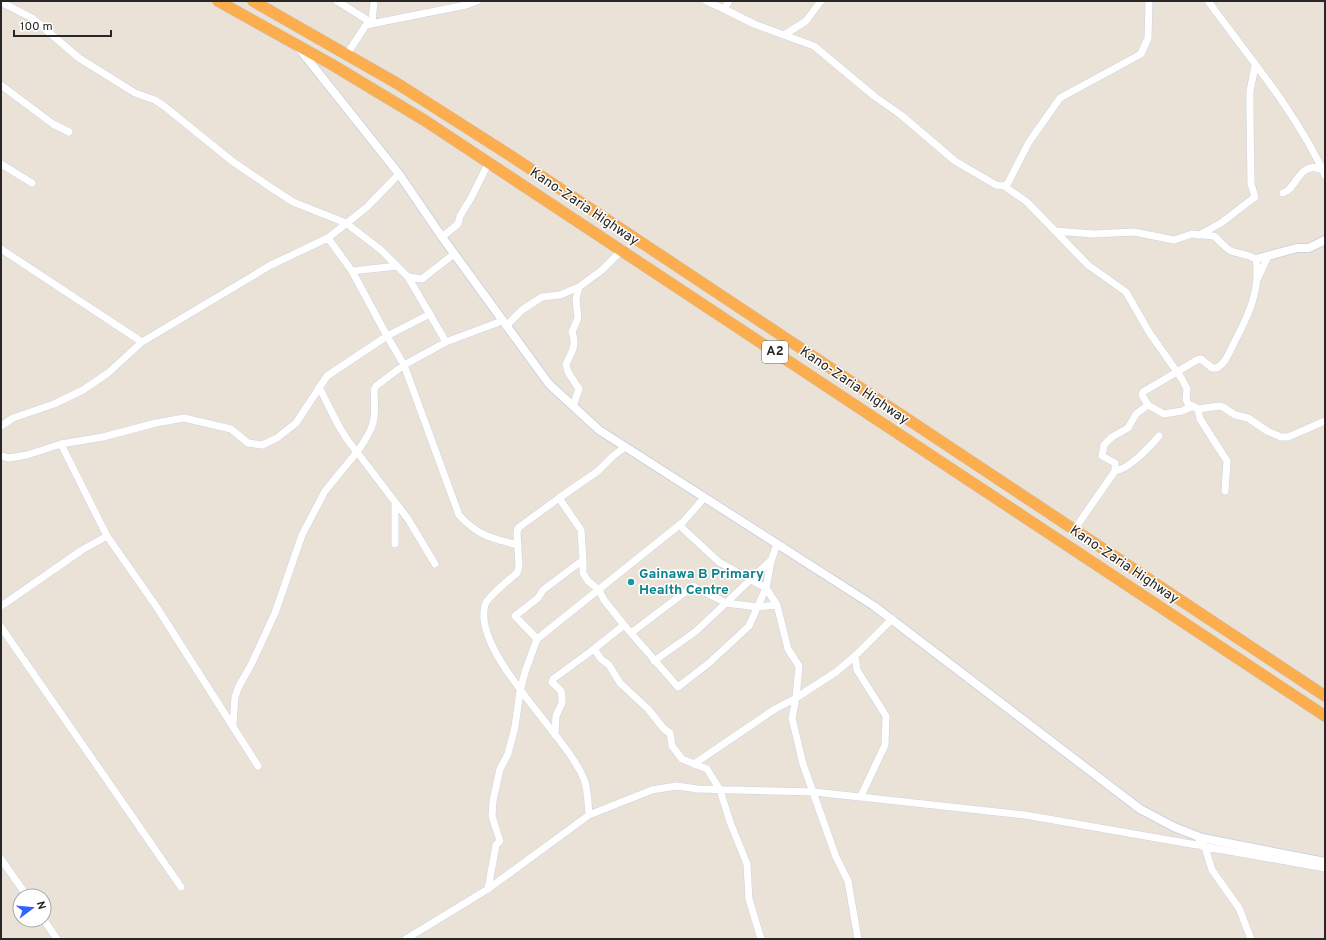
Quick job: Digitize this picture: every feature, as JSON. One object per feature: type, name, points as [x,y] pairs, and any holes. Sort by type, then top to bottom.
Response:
[{"type":"highway","name":"Kano-Zaria Highway","points":[[218,1],[331,64],[424,120],[1325,716]]},
{"type":"highway","name":"Kano-Zaria Highway","points":[[253,1],[398,84],[511,156],[1325,696]]},
{"type":"street","points":[[337,1],[372,23]]},
{"type":"street","points":[[372,23],[374,1]]},
{"type":"street","points":[[347,54],[366,25],[466,5],[477,1]]},
{"type":"street","points":[[706,1],[754,24],[814,46],[874,96],[901,115],[955,161],[996,185],[1004,186],[1027,202],[1088,265],[1126,292],[1149,332],[1187,389],[1186,399],[1195,408],[1200,419],[1227,461],[1225,491]]},
{"type":"street","points":[[724,9],[730,1]]},
{"type":"street","points":[[784,35],[806,21],[821,1]]},
{"type":"street","points":[[1004,186],[1008,183],[1029,142],[1060,98],[1140,54],[1148,38],[1149,1]]},
{"type":"street","points":[[1208,1],[1313,149],[1324,173]]},
{"type":"street","points":[[1,2],[32,18],[79,58],[134,93],[154,100],[164,106],[232,161],[293,202],[346,223],[381,250],[408,277],[446,342]]},
{"type":"street","points":[[297,46],[400,174],[454,254],[549,384],[599,430],[874,606],[1140,809],[1174,827],[1201,844],[1325,868]]},
{"type":"street","points":[[1199,235],[1221,222],[1255,197],[1251,184],[1250,106],[1251,85],[1255,66]]},
{"type":"street","points":[[1,85],[53,124],[69,132]]},
{"type":"street","points":[[442,237],[458,224],[460,216],[489,162]]},
{"type":"street","points":[[1,164],[32,183]]},
{"type":"street","points":[[1283,193],[1289,190],[1296,179],[1308,169],[1313,167],[1324,173]]},
{"type":"street","points":[[1,426],[13,418],[54,404],[83,390],[108,373],[142,342],[271,265],[328,238],[367,207],[400,174]]},
{"type":"street","points":[[1055,232],[1094,234],[1134,232],[1174,240],[1192,234],[1214,236],[1225,247],[1233,251],[1249,255],[1256,259],[1297,248],[1309,248],[1325,240]]},
{"type":"street","points":[[328,238],[352,271],[404,365],[459,515],[470,527],[484,535],[518,545]]},
{"type":"street","points":[[1,249],[142,342]]},
{"type":"street","points":[[233,724],[236,697],[239,686],[251,665],[275,613],[302,535],[325,491],[369,435],[375,420],[374,390],[376,386],[404,365],[446,342],[504,323],[542,297],[560,295],[579,287],[602,270],[622,250]]},
{"type":"street","points":[[408,277],[422,279],[454,254]]},
{"type":"street","points":[[1268,256],[1257,281],[1250,311],[1221,366],[1212,368],[1201,359],[1143,392],[1142,395],[1148,405],[1164,414],[1195,408],[1220,406],[1235,415],[1248,418],[1267,431],[1281,437],[1288,437],[1325,421]]},
{"type":"street","points":[[1256,259],[1257,281]]},
{"type":"street","points":[[352,271],[397,266]]},
{"type":"street","points":[[573,406],[579,389],[568,372],[566,364],[574,349],[575,340],[572,332],[578,318],[576,299],[579,287]]},
{"type":"street","points":[[1,456],[9,458],[27,455],[61,444],[103,437],[156,423],[184,418],[231,429],[248,443],[262,445],[277,438],[296,423],[327,376],[387,336],[430,314]]},
{"type":"street","points":[[319,387],[342,434],[357,452],[381,486],[395,502],[435,564]]},
{"type":"street","points":[[1074,530],[1115,471],[1115,463],[1102,456],[1102,449],[1112,437],[1128,428],[1136,414],[1148,405]]},
{"type":"street","points":[[1115,471],[1126,466],[1150,447],[1159,436]]},
{"type":"street","points":[[61,444],[107,536],[156,606],[233,724],[258,766]]},
{"type":"street","points":[[589,815],[584,780],[555,735],[520,691],[486,636],[483,616],[485,603],[517,573],[519,567],[518,528],[598,471],[612,456],[625,447]]},
{"type":"street","points":[[559,498],[581,530],[583,560],[582,573],[588,581],[599,590],[604,600],[624,625],[678,687],[709,663],[749,626],[766,588],[771,561],[777,544]]},
{"type":"street","points":[[488,889],[496,845],[500,841],[492,816],[493,801],[500,769],[508,754],[515,727],[520,691],[537,638],[679,525],[704,498]]},
{"type":"street","points":[[395,502],[395,544]]},
{"type":"street","points":[[679,525],[720,562],[766,588],[777,605],[788,649],[799,666],[796,698],[792,718],[803,764],[836,857],[848,881],[858,939]]},
{"type":"street","points":[[1,606],[82,550],[107,536]]},
{"type":"street","points":[[537,638],[515,616],[538,598],[543,590],[583,560]]},
{"type":"street","points":[[654,661],[695,632],[771,561]]},
{"type":"street","points":[[631,633],[693,586],[726,603],[757,607],[777,605]]},
{"type":"street","points":[[694,764],[775,710],[836,672],[855,656],[892,619]]},
{"type":"street","points":[[555,735],[556,716],[562,703],[562,697],[561,691],[552,682],[553,679],[624,625]]},
{"type":"street","points":[[1,626],[181,887]]},
{"type":"street","points":[[594,649],[601,659],[609,665],[620,683],[648,709],[664,729],[670,733],[672,746],[682,759],[706,769],[720,790],[730,822],[747,864],[749,900],[761,939]]},
{"type":"street","points":[[855,656],[857,670],[886,716],[885,745],[860,798]]},
{"type":"street","points":[[406,939],[488,889],[589,815],[652,790],[676,786],[698,790],[814,792],[1025,815],[1201,844],[1325,862]]},
{"type":"street","points":[[1201,844],[1212,870],[1239,908],[1251,939]]},
{"type":"street","points":[[1,859],[21,888]]},
{"type":"street","points":[[49,928],[57,939]]},
{"type":"place","name":"Gainawa B Primary Health Centre","points":[[631,582]]}]
